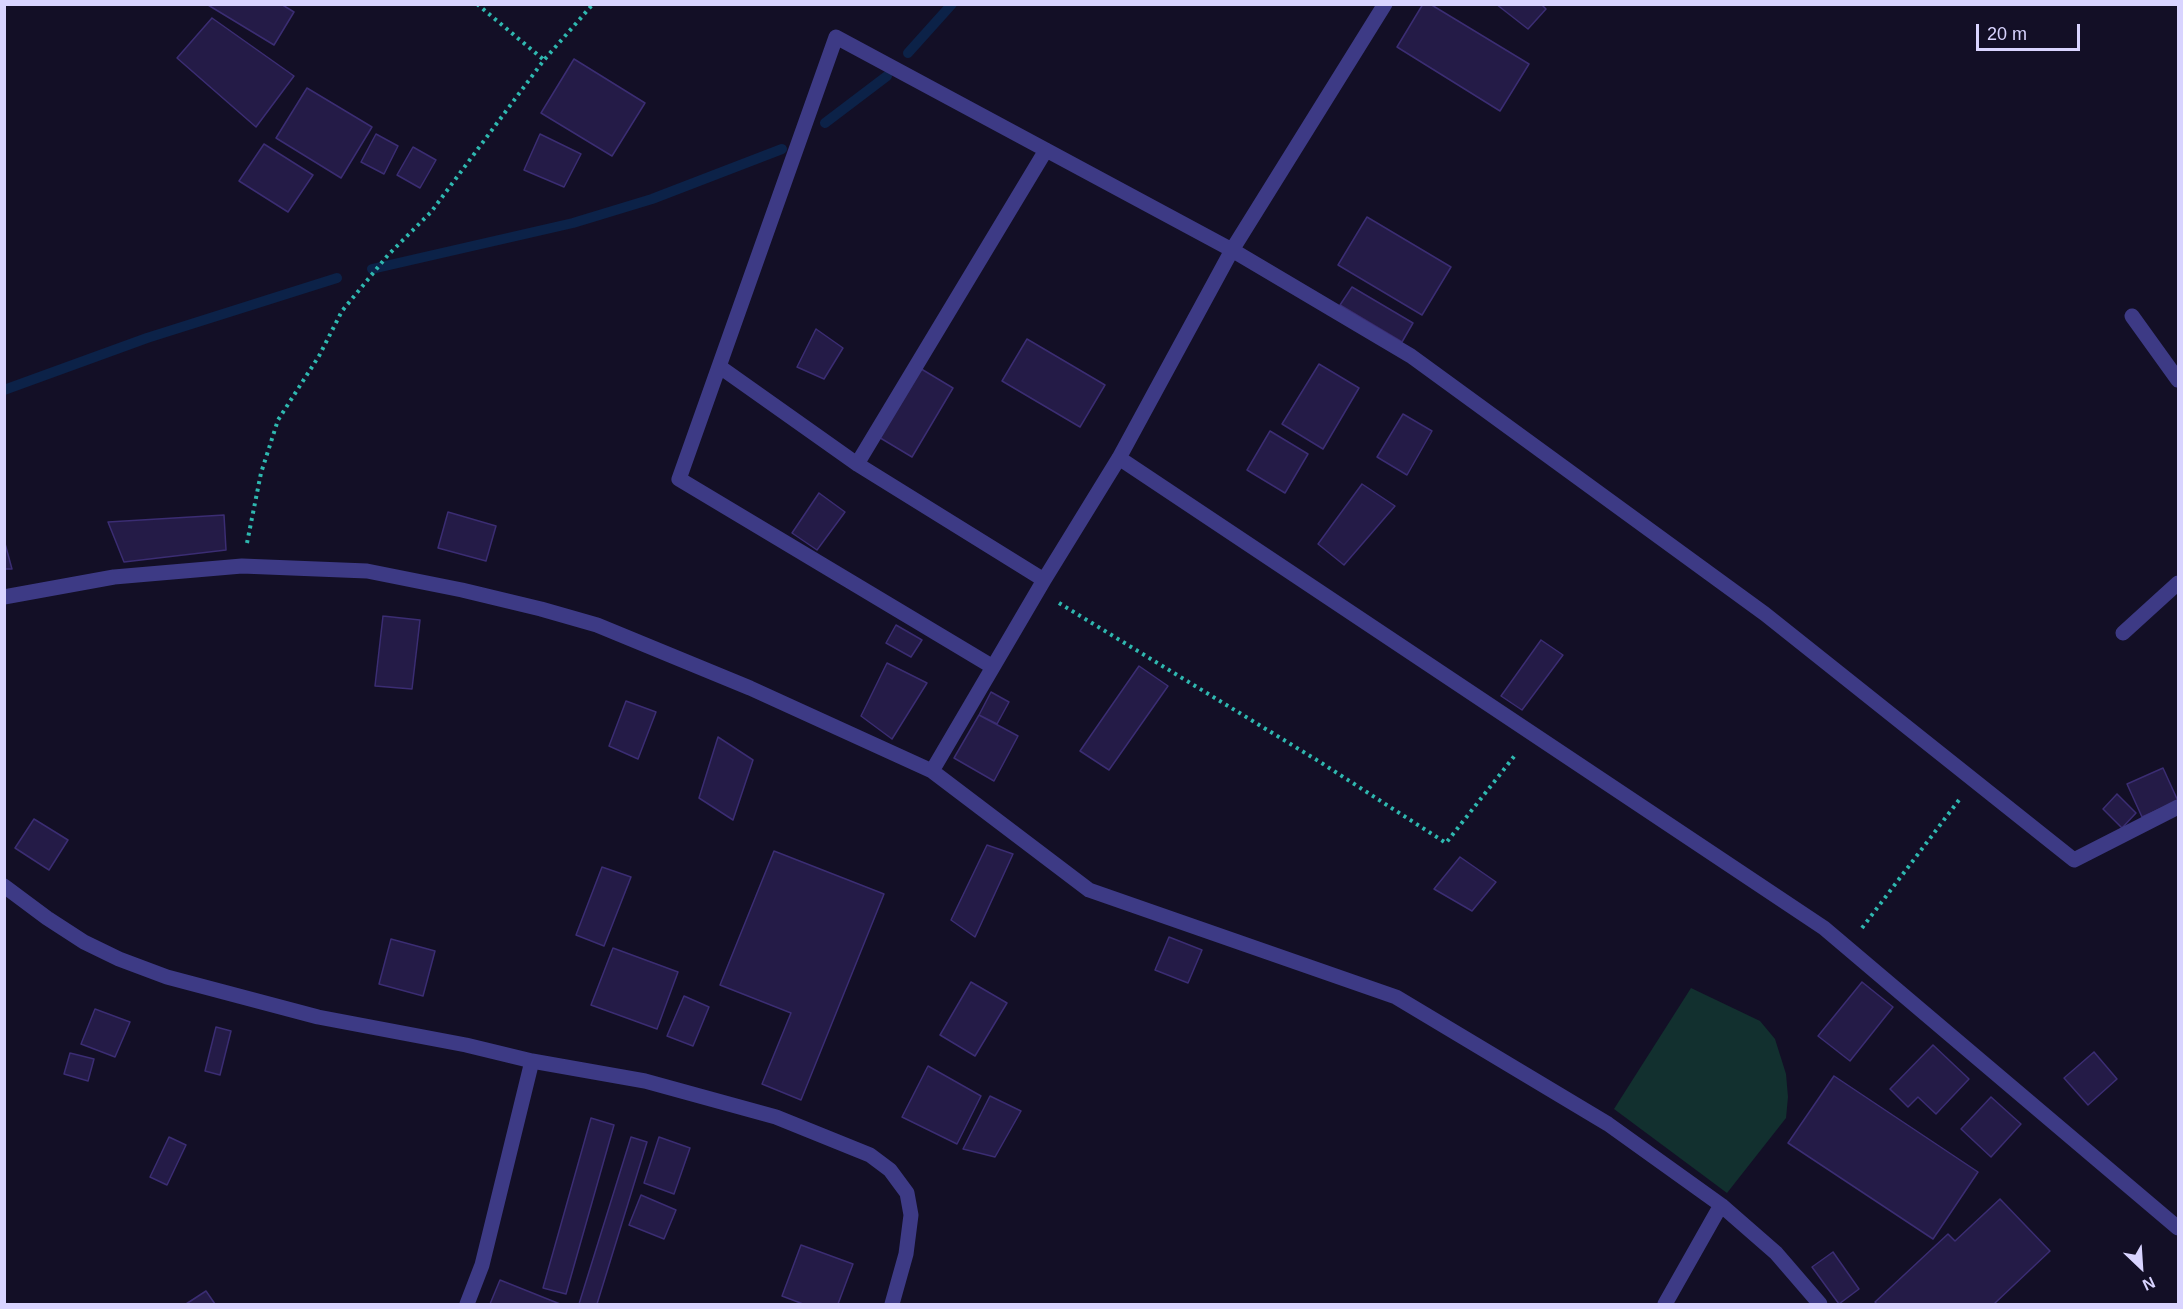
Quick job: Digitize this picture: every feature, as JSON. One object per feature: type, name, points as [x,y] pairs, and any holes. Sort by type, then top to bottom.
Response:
[{"type":"street","points":[[933,771],[1041,585],[1119,458],[1232,250],[1385,4]]},
{"type":"street","points":[[993,667],[680,480],[836,37],[1232,250],[1411,356],[1765,614],[2073,860],[2178,807]]},
{"type":"street","points":[[857,465],[1046,150]]},
{"type":"street","points":[[2132,316],[2178,380]]},
{"type":"street","points":[[720,367],[857,465],[1041,585]]},
{"type":"street","points":[[1119,458],[1824,928],[2178,1228]]},
{"type":"street","points":[[4,597],[114,578],[242,566],[367,571],[473,592],[597,625],[750,688],[933,771],[1089,890],[1396,997],[1608,1124],[1721,1205],[1776,1253],[1820,1305]]},
{"type":"street","points":[[2123,633],[2178,583]]},
{"type":"street","points":[[4,886],[84,942],[119,959],[166,976],[318,1017],[466,1045],[532,1061],[645,1081],[776,1117],[870,1155],[890,1170],[907,1193],[910,1215],[906,1254],[892,1305]]},
{"type":"street","points":[[467,1305],[482,1265],[532,1061]]},
{"type":"street","points":[[1665,1305],[1721,1205]]},
{"type":"path","points":[[477,4],[544,60]]},
{"type":"path","points":[[242,566],[261,473],[279,420],[319,356],[342,311],[388,255],[431,212],[544,60],[593,4]]},
{"type":"path","points":[[1041,585],[1446,843],[1532,734]]},
{"type":"path","points":[[1847,948],[1974,780]]},
{"type":"green space","points":[[1691,988],[1760,1021],[1775,1039],[1786,1074],[1788,1097],[1786,1118],[1727,1193],[1614,1109]]},
{"type":"building","points":[[281,4],[294,12],[274,45],[208,5]]},
{"type":"building","points":[[1423,4],[1430,4],[1529,64],[1500,111],[1397,47]]},
{"type":"building","points":[[1496,4],[1541,4],[1546,9],[1528,29]]},
{"type":"building","points":[[212,18],[294,76],[256,127],[177,58]]},
{"type":"building","points":[[574,59],[645,103],[612,156],[541,113]]},
{"type":"building","points":[[307,88],[372,127],[341,178],[276,138]]},
{"type":"building","points":[[376,134],[398,146],[384,174],[361,162]]},
{"type":"building","points":[[540,134],[581,154],[564,187],[524,170]]},
{"type":"building","points":[[264,144],[313,175],[288,212],[239,181]]},
{"type":"building","points":[[413,147],[436,160],[420,188],[397,175]]},
{"type":"building","points":[[1367,217],[1451,267],[1422,315],[1338,265]]},
{"type":"building","points":[[1352,287],[1413,323],[1402,342],[1340,305]]},
{"type":"building","points":[[816,329],[843,348],[824,379],[797,367]]},
{"type":"building","points":[[1027,339],[1105,385],[1080,427],[1002,381]]},
{"type":"building","points":[[1319,364],[1359,388],[1323,449],[1282,424]]},
{"type":"building","points":[[918,367],[953,388],[912,457],[877,436]]},
{"type":"building","points":[[1403,414],[1432,431],[1407,475],[1377,457]]},
{"type":"building","points":[[1270,431],[1308,454],[1285,493],[1247,470]]},
{"type":"building","points":[[1362,484],[1395,506],[1344,565],[1318,544]]},
{"type":"building","points":[[819,493],[845,512],[817,550],[792,533]]},
{"type":"building","points":[[448,512],[496,526],[486,561],[438,548]]},
{"type":"building","points":[[224,515],[226,550],[124,562],[108,522]]},
{"type":"building","points":[[4,540],[12,569],[4,569]]},
{"type":"building","points":[[383,616],[420,620],[412,689],[375,686]]},
{"type":"building","points":[[896,625],[922,640],[911,657],[886,643]]},
{"type":"building","points":[[1541,640],[1563,655],[1522,710],[1501,696]]},
{"type":"building","points":[[887,663],[927,683],[892,739],[861,716]]},
{"type":"building","points":[[1139,666],[1168,686],[1109,770],[1080,751]]},
{"type":"building","points":[[991,692],[1009,702],[997,724],[979,715]]},
{"type":"building","points":[[626,701],[656,712],[638,759],[609,746]]},
{"type":"building","points":[[979,715],[1018,736],[994,781],[954,758]]},
{"type":"building","points":[[718,737],[753,760],[733,820],[699,798]]},
{"type":"building","points":[[2163,768],[2178,801],[2142,817],[2127,784]]},
{"type":"building","points":[[2117,794],[2136,813],[2122,828],[2103,809]]},
{"type":"building","points":[[34,819],[68,840],[49,870],[15,848]]},
{"type":"building","points":[[987,845],[1013,854],[975,937],[951,920]]},
{"type":"building","points":[[774,851],[884,894],[801,1100],[762,1084],[791,1013],[720,985]]},
{"type":"building","points":[[1460,857],[1496,882],[1472,911],[1434,889]]},
{"type":"building","points":[[602,867],[631,877],[604,946],[576,935]]},
{"type":"building","points":[[1169,937],[1202,950],[1188,983],[1155,970]]},
{"type":"building","points":[[391,939],[435,951],[423,996],[379,984]]},
{"type":"building","points":[[613,948],[678,972],[657,1029],[591,1005]]},
{"type":"building","points":[[971,982],[1007,1003],[975,1056],[940,1035]]},
{"type":"building","points":[[1862,982],[1893,1007],[1850,1061],[1818,1036]]},
{"type":"building","points":[[684,996],[709,1007],[693,1046],[667,1036]]},
{"type":"building","points":[[95,1009],[130,1022],[115,1057],[81,1044]]},
{"type":"building","points":[[216,1027],[231,1031],[220,1075],[205,1071]]},
{"type":"building","points":[[1933,1045],[1969,1079],[1936,1114],[1918,1097],[1908,1107],[1890,1089]]},
{"type":"building","points":[[2094,1052],[2117,1079],[2088,1105],[2064,1078]]},
{"type":"building","points":[[70,1053],[94,1059],[88,1081],[64,1074]]},
{"type":"building","points":[[928,1066],[981,1096],[957,1144],[902,1117]]},
{"type":"building","points":[[1834,1076],[1978,1172],[1933,1239],[1788,1143]]},
{"type":"building","points":[[990,1096],[1021,1111],[995,1157],[963,1149]]},
{"type":"building","points":[[1991,1097],[2021,1124],[1991,1157],[1961,1129]]},
{"type":"building","points":[[591,1118],[614,1125],[566,1294],[543,1288]]},
{"type":"building","points":[[169,1137],[186,1145],[167,1185],[150,1177]]},
{"type":"building","points":[[631,1137],[647,1142],[597,1304],[579,1304]]},
{"type":"building","points":[[659,1137],[690,1148],[674,1194],[644,1183]]},
{"type":"building","points":[[641,1195],[676,1210],[664,1239],[629,1225]]},
{"type":"building","points":[[2000,1199],[2050,1251],[1994,1304],[1877,1304],[1875,1302],[1948,1234],[1955,1241]]},
{"type":"building","points":[[801,1245],[853,1264],[838,1304],[803,1304],[782,1296]]},
{"type":"building","points":[[1833,1252],[1859,1289],[1839,1304],[1812,1267]]},
{"type":"building","points":[[500,1280],[560,1304],[490,1304]]},
{"type":"building","points":[[206,1291],[215,1304],[186,1304]]},
{"type":"waterway","points":[[908,53],[952,4]]},
{"type":"waterway","points":[[825,123],[887,76]]},
{"type":"waterway","points":[[372,269],[573,223],[652,199],[782,149]]},
{"type":"waterway","points":[[4,390],[147,338],[337,278]]}]
